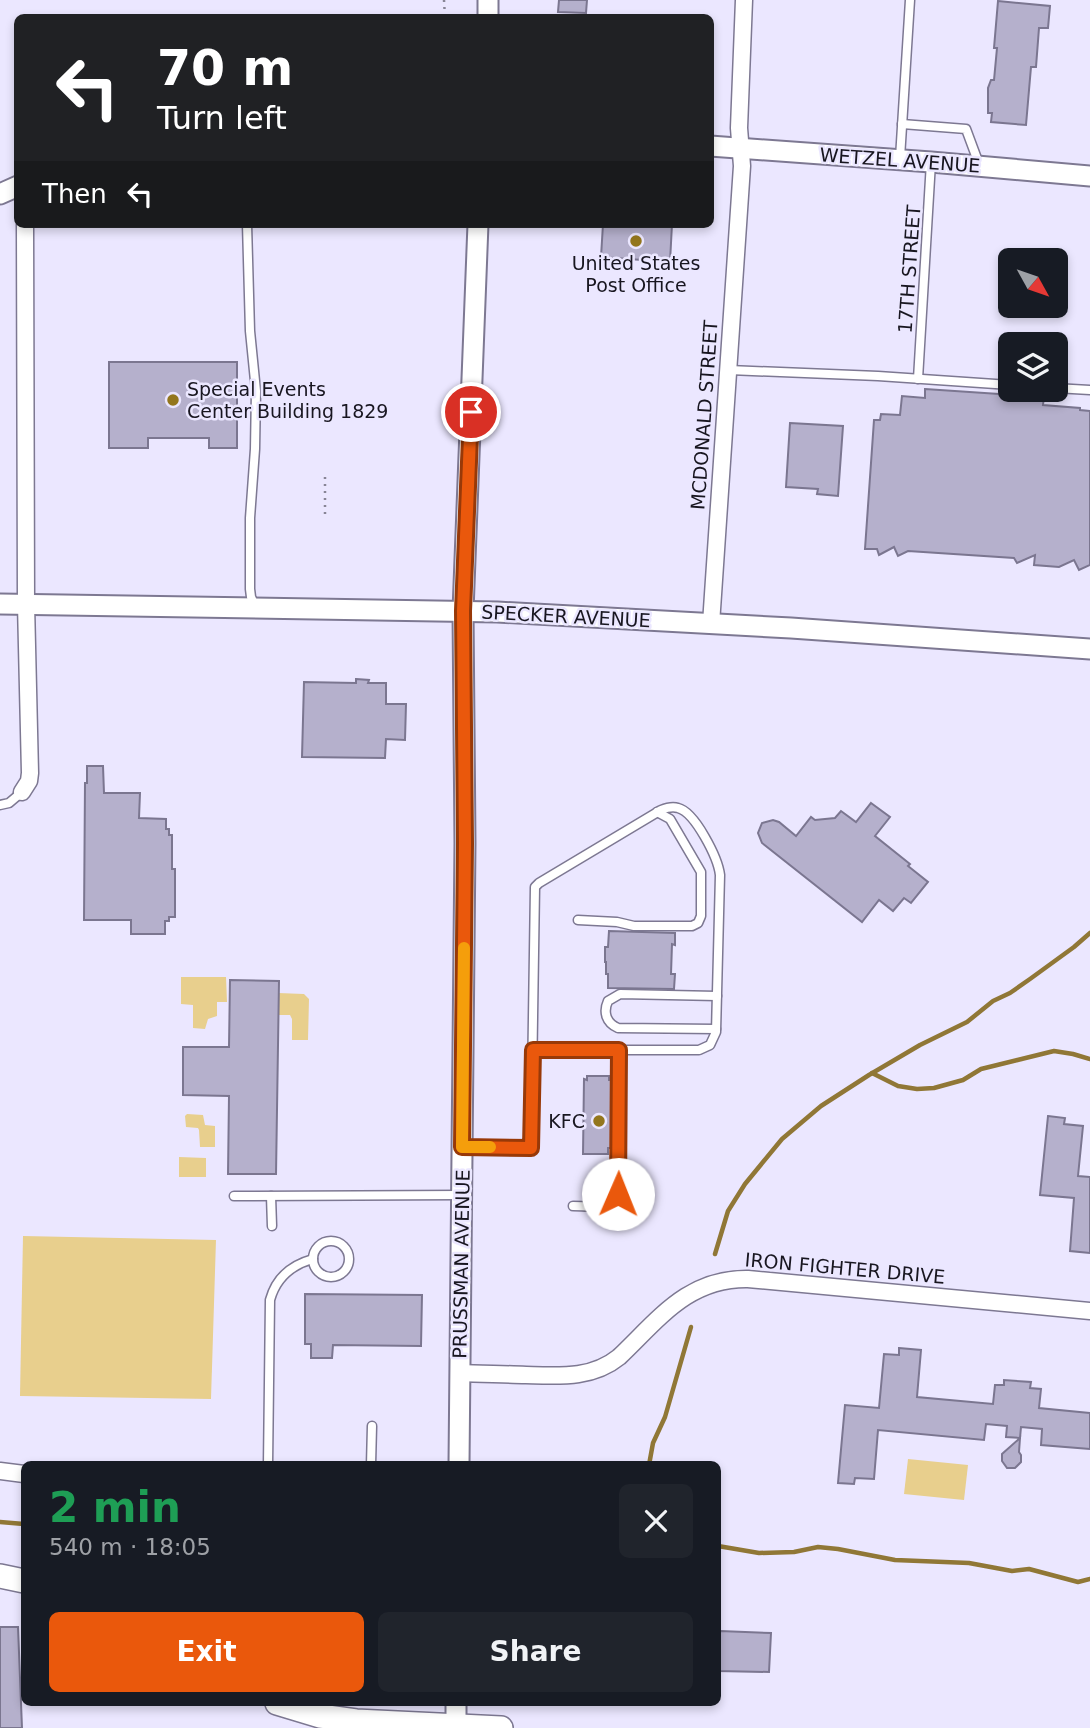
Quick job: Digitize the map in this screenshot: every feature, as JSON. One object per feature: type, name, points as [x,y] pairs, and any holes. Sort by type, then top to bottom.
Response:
[{"type":"main road","points":[[0,1576],[21,1580]]},
{"type":"main road","points":[[288,1706],[320,1716],[356,1721],[456,1719],[501,1728]]},
{"type":"street","name":"MCDONALD STREET","points":[[711,624],[742,166],[740,148],[744,0]]},
{"type":"street","name":"WETZEL AVENUE","points":[[714,146],[1090,176]]},
{"type":"street","points":[[23,792],[30,774],[26,604],[25,228]]},
{"type":"street","name":"PRUSSMAN AVENUE","points":[[459,1461],[465,843],[463,611],[478,228]]},
{"type":"street","name":"SPECKER AVENUE","points":[[0,604],[463,611],[898,635],[1090,649]]},
{"type":"street","name":"IRON FIGHTER DRIVE","points":[[460,1373],[561,1376],[581,1375],[597,1370],[619,1357],[688,1295],[707,1285],[733,1280],[748,1279],[1090,1311]]},
{"type":"street","points":[[0,1471],[21,1474]]},
{"type":"lane","points":[[900,160],[910,0]]},
{"type":"lane","points":[[902,124],[967,129],[980,166]]},
{"type":"lane","name":"17TH STREET","points":[[918,379],[931,162]]},
{"type":"lane","points":[[247,228],[250,331],[256,391],[250,519],[250,589],[257,608]]},
{"type":"lane","points":[[729,370],[998,384]]},
{"type":"lane","points":[[1068,389],[1090,390]]},
{"type":"lane","points":[[0,806],[9,803],[23,792]]},
{"type":"lane","points":[[462,1147],[531,1148],[535,887],[657,812],[674,807],[686,812],[712,851],[719,867],[716,1029],[710,1045],[699,1050],[533,1050]]},
{"type":"lane","points":[[578,920],[617,922],[634,926],[692,926],[698,923],[701,916],[701,872],[670,819],[657,812]]},
{"type":"lane","points":[[716,1029],[618,1028],[608,1020],[605,1009],[608,1001],[620,994],[717,996]]},
{"type":"lane","points":[[573,1206],[607,1206],[618,1194],[619,1050]]},
{"type":"lane","points":[[234,1196],[462,1195]]},
{"type":"lane","points":[[271,1196],[272,1226]]},
{"type":"lane","points":[[332,1241],[345,1248],[349,1260],[343,1272],[331,1277],[319,1273],[313,1259],[320,1244],[332,1241]]},
{"type":"lane","points":[[268,1461],[270,1300],[276,1284],[287,1272],[313,1259]]},
{"type":"lane","points":[[371,1461],[372,1426]]},
{"type":"path","points":[[325,477],[325,519]]},
{"type":"shaded area","points":[[181,977],[226,977],[227,1002],[217,1002],[217,1016],[208,1019],[205,1029],[193,1028],[193,1005],[181,1004]]},
{"type":"shaded area","points":[[278,993],[304,994],[309,999],[308,1040],[292,1040],[290,1015],[278,1015]]},
{"type":"shaded area","points":[[187,1114],[203,1115],[205,1125],[215,1126],[215,1147],[200,1147],[198,1128],[186,1127]]},
{"type":"shaded area","points":[[179,1157],[206,1158],[206,1177],[179,1177]]},
{"type":"shaded area","points":[[23,1236],[216,1240],[211,1399],[20,1396]]},
{"type":"shaded area","points":[[908,1459],[968,1465],[964,1500],[904,1494]]},
{"type":"building","points":[[559,0],[587,0],[586,13],[558,12]]},
{"type":"building","points":[[998,1],[1050,6],[1048,28],[1039,28],[1036,67],[1031,67],[1026,125],[991,122],[992,113],[988,113],[988,88],[991,80],[994,80],[997,48],[994,48]]},
{"type":"building","name":"United States Post Office","points":[[603,228],[672,228],[670,262],[601,257]]},
{"type":"building","name":"Special Events Center Building 1829","points":[[109,362],[237,362],[237,448],[209,448],[209,438],[148,438],[148,448],[109,448]]},
{"type":"building","points":[[925,389],[998,394],[998,402],[1043,402],[1043,405],[1090,411],[1090,565],[1079,570],[1074,560],[1059,567],[1034,565],[1035,555],[1017,563],[1014,558],[908,551],[898,556],[894,547],[879,555],[877,549],[865,549],[874,420],[880,420],[881,414],[900,415],[902,396],[925,398]]},
{"type":"building","points":[[790,423],[843,426],[838,496],[817,494],[818,489],[786,487]]},
{"type":"building","points":[[356,679],[369,680],[368,683],[386,683],[386,704],[406,704],[405,740],[386,739],[385,758],[302,757],[304,682],[356,683]]},
{"type":"building","points":[[87,766],[103,766],[104,793],[140,793],[139,818],[166,819],[166,829],[169,829],[169,835],[172,835],[175,917],[169,917],[169,921],[165,921],[165,934],[131,934],[131,920],[84,920]]},
{"type":"building","points":[[871,803],[890,817],[875,836],[928,882],[911,903],[904,898],[893,911],[879,900],[862,922],[762,843],[758,833],[762,823],[773,820],[796,836],[811,817],[815,820],[835,818],[841,811],[856,822]]},
{"type":"building","points":[[609,931],[675,933],[671,974],[675,974],[674,989],[608,988],[605,947],[608,947]]},
{"type":"building","points":[[230,980],[279,981],[276,1174],[228,1174],[229,1096],[183,1095],[183,1047],[229,1047]]},
{"type":"building","points":[[587,1076],[609,1076],[609,1080],[612,1080],[611,1148],[608,1148],[608,1154],[583,1154],[584,1079],[587,1080]]},
{"type":"building","points":[[1048,1116],[1065,1118],[1064,1124],[1083,1126],[1078,1176],[1090,1177],[1090,1253],[1070,1251],[1074,1198],[1040,1195]]},
{"type":"building","points":[[305,1294],[422,1295],[421,1346],[333,1345],[332,1358],[311,1358],[311,1344],[305,1344]]},
{"type":"building","points":[[899,1348],[921,1350],[917,1397],[993,1404],[995,1385],[1004,1385],[1004,1380],[1031,1382],[1030,1388],[1041,1389],[1039,1408],[1090,1413],[1090,1449],[1041,1445],[1042,1429],[1021,1427],[1020,1438],[1006,1437],[1007,1426],[986,1424],[984,1440],[878,1430],[874,1479],[855,1478],[854,1484],[838,1483],[845,1405],[879,1408],[884,1354],[899,1355]]},
{"type":"building","points":[[1020,1438],[1021,1462],[1015,1468],[1007,1468],[1002,1461],[1002,1454]]},
{"type":"building","points":[[0,1627],[18,1627],[22,1728],[0,1728]]},
{"type":"building","points":[[721,1631],[771,1633],[769,1672],[721,1671]]},
{"type":"waterway","points":[[715,1254],[728,1211],[745,1184],[782,1139],[821,1106],[920,1045],[967,1022],[1090,933]]},
{"type":"waterway","points":[[872,1073],[898,1086],[934,1088],[963,1080],[981,1069],[1054,1051],[1090,1059]]},
{"type":"waterway","points":[[650,1461],[653,1443],[665,1417],[691,1327]]},
{"type":"waterway","points":[[0,1522],[21,1524]]},
{"type":"waterway","points":[[721,1547],[759,1553],[794,1552],[818,1547],[895,1560],[969,1563],[1012,1571],[1029,1569],[1078,1582],[1090,1579]]},
{"type":"slow traffic","points":[[464,948],[462,1147],[490,1147]]},
{"type":"place","name":"United States Post Office","points":[[636,241]]},
{"type":"place","name":"Special Events Center Building 1829","points":[[173,400]]},
{"type":"place","name":"KFC","points":[[599,1121]]},
{"type":"route","points":[[471,412],[463,611],[465,843],[462,1147],[531,1148],[533,1050],[619,1050],[618,1194]]}]
